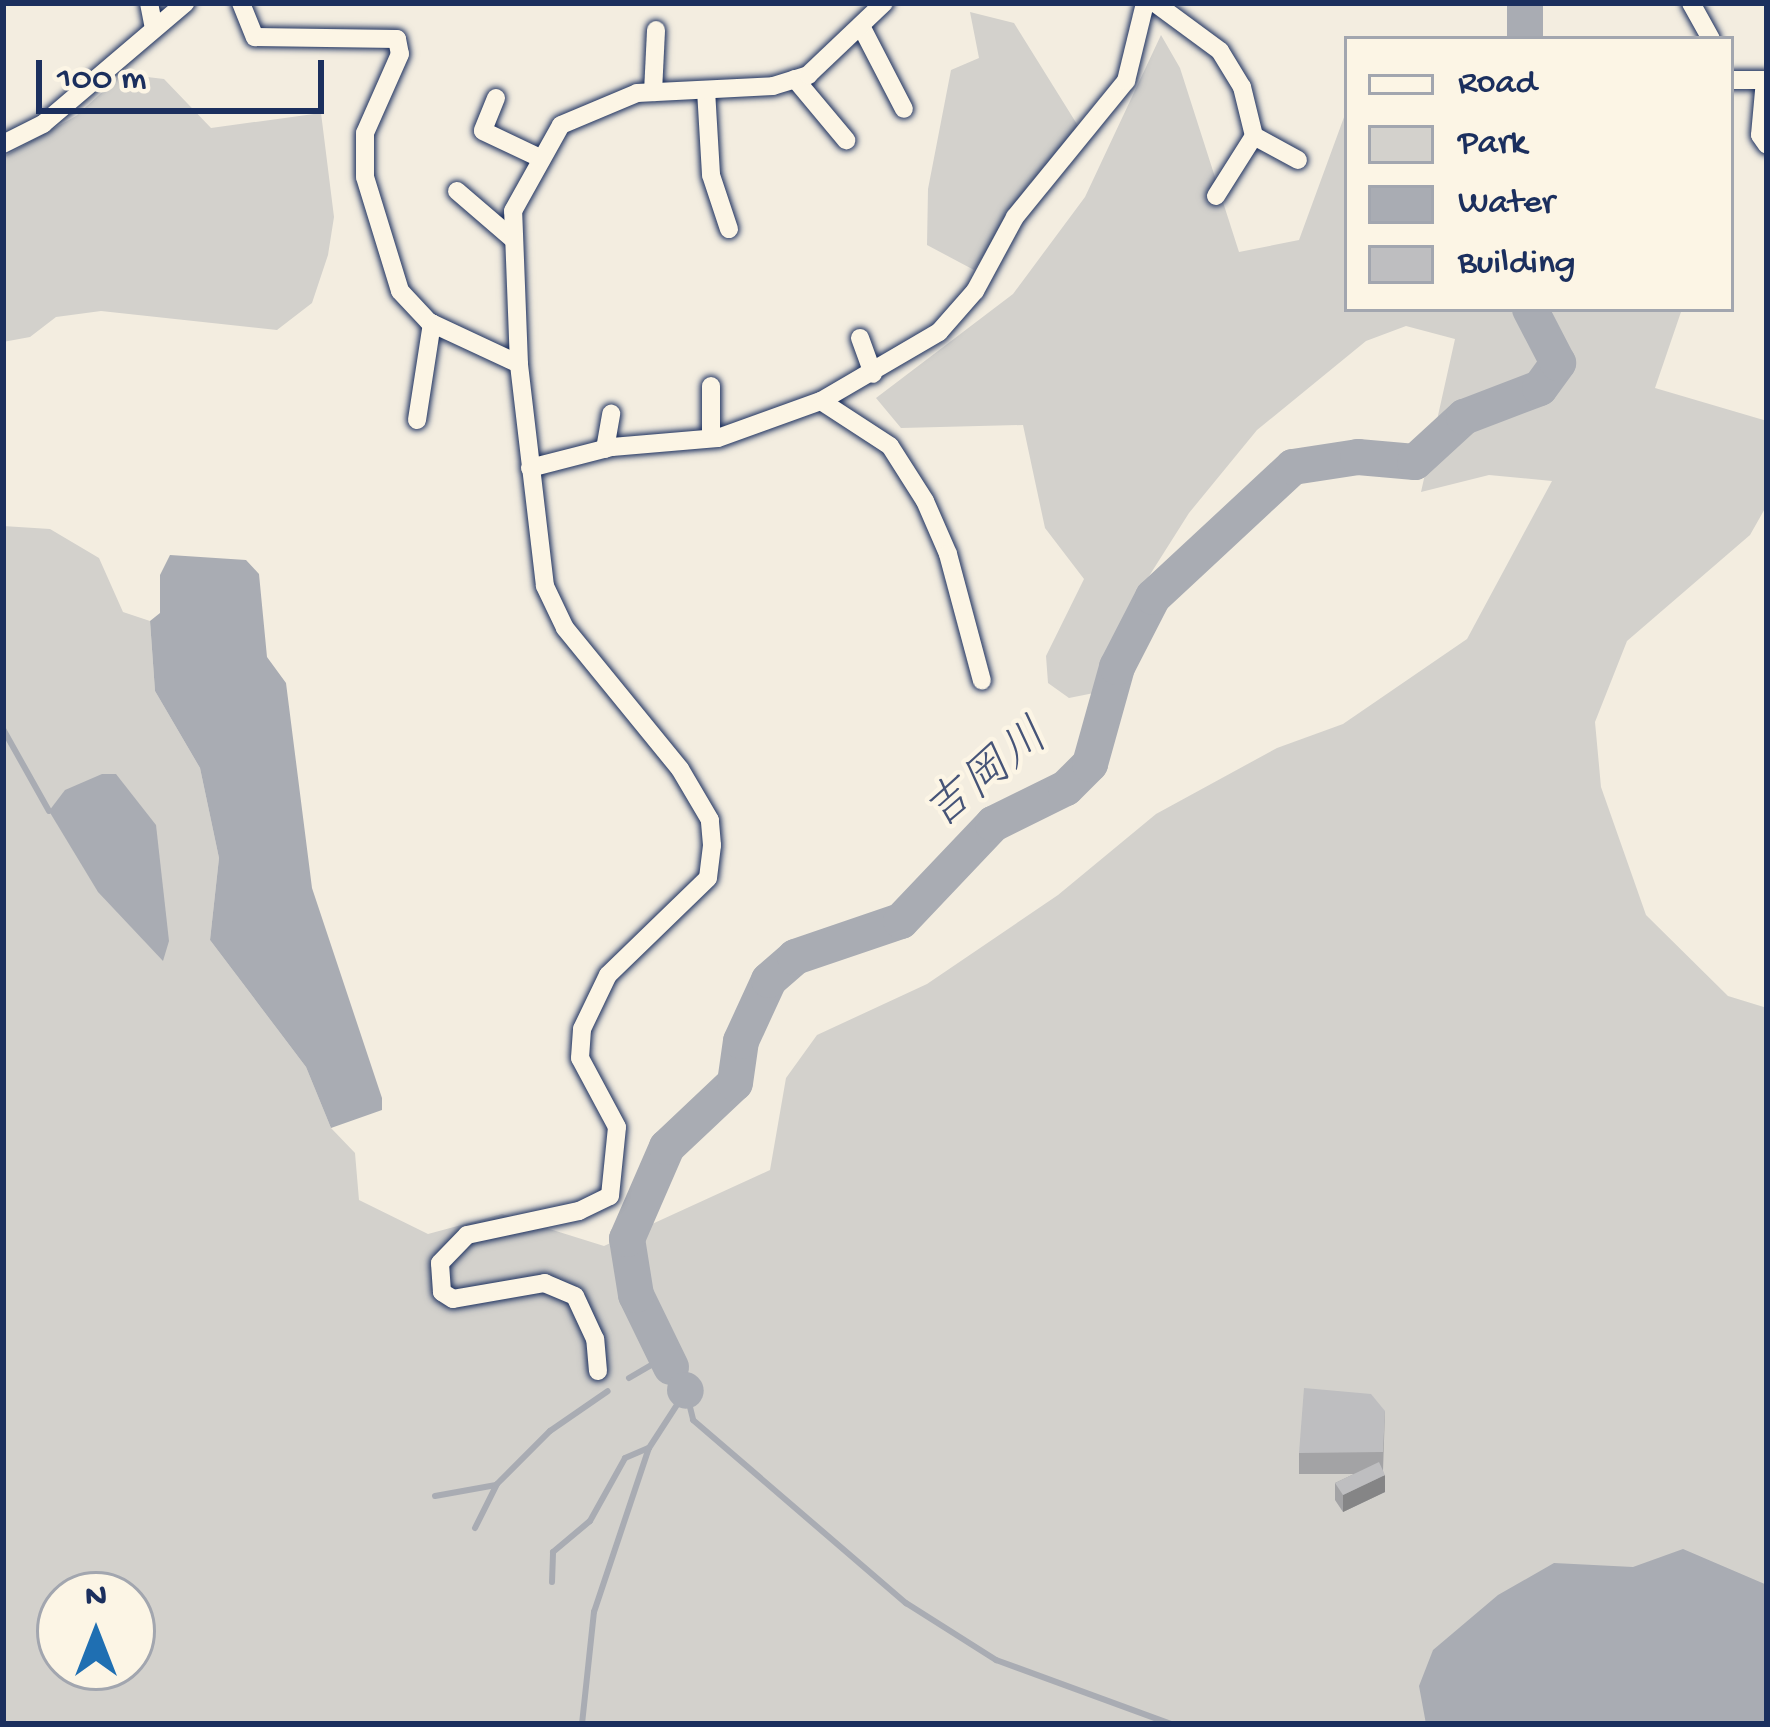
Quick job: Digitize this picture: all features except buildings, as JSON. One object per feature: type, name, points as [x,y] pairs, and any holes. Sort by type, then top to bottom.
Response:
[{"type":"street","points":[[149,3],[154,28]]},
{"type":"street","points":[[3,144],[43,124],[185,3]]},
{"type":"street","points":[[241,3],[255,37],[397,39],[400,53],[365,133],[365,177],[400,291],[432,323],[519,364]]},
{"type":"street","points":[[598,1371],[595,1339],[575,1296],[545,1283],[452,1299],[442,1292],[440,1263],[467,1234],[579,1211],[610,1196],[617,1127],[580,1058],[582,1029],[608,975],[708,878],[710,820],[680,769],[565,628],[536,550],[519,364],[513,211],[538,157],[561,125],[597,105],[653,92],[795,79],[838,55],[884,3]]},
{"type":"street","points":[[530,468],[605,449],[711,438],[821,401],[939,332],[975,291],[1016,217],[1126,81],[1145,3]]},
{"type":"street","points":[[1155,3],[1220,51],[1242,87],[1254,136],[1216,196]]},
{"type":"street","points":[[1691,3],[1709,36]]},
{"type":"street","points":[[862,28],[904,109]]},
{"type":"street","points":[[653,92],[656,30]]},
{"type":"street","points":[[795,79],[846,140]]},
{"type":"street","points":[[1734,80],[1765,80],[1760,135],[1767,145]]},
{"type":"street","points":[[706,90],[711,176],[729,230]]},
{"type":"street","points":[[496,98],[483,131],[538,157]]},
{"type":"street","points":[[1254,136],[1298,160]]},
{"type":"street","points":[[457,191],[514,240]]},
{"type":"street","points":[[417,420],[432,323]]},
{"type":"street","points":[[860,338],[873,374]]},
{"type":"street","points":[[711,386],[711,438]]},
{"type":"street","points":[[821,401],[890,446],[925,501],[948,554],[982,681]]},
{"type":"street","points":[[605,449],[611,414]]},
{"type":"green space","points":[[970,12],[1014,23],[1080,129],[1028,185],[974,270],[927,245],[928,189],[951,70],[979,58]]},
{"type":"green space","points":[[1161,35],[1180,68],[1239,252],[1299,240],[1344,117],[1344,312],[1681,312],[1655,388],[1767,421],[1767,505],[1750,535],[1627,641],[1595,722],[1601,787],[1646,915],[1728,996],[1767,1008],[1767,1724],[3,1724],[3,526],[50,529],[99,558],[123,612],[150,621],[155,691],[200,768],[219,858],[210,940],[306,1067],[331,1128],[355,1153],[359,1200],[428,1234],[502,1214],[604,1246],[770,1170],[786,1078],[817,1035],[927,984],[1058,895],[1156,814],[1277,748],[1343,724],[1467,639],[1552,481],[1489,475],[1421,492],[1455,339],[1406,326],[1366,341],[1257,430],[1189,513],[1139,592],[1122,652],[1094,693],[1069,698],[1048,683],[1046,656],[1084,579],[1045,528],[1023,425],[901,428],[876,398],[1013,294],[1085,197]]},
{"type":"green space","points":[[122,74],[164,79],[211,128],[321,113],[334,217],[328,255],[312,303],[277,330],[101,311],[56,317],[30,337],[3,342],[3,157],[76,116]]},
{"type":"water","points":[[170,555],[246,560],[259,574],[267,657],[286,683],[312,888],[382,1098],[382,1110],[331,1128],[306,1067],[210,940],[219,858],[200,768],[155,691],[150,621],[160,613],[160,575]]},
{"type":"water","points":[[102,774],[116,774],[156,825],[169,941],[163,961],[98,892],[49,811],[65,790]]},
{"type":"water","points":[[1683,1549],[1767,1585],[1767,1724],[1426,1724],[1419,1686],[1433,1650],[1498,1595],[1554,1563],[1633,1567]]},
{"type":"waterway","name":"吉岡川","points":[[1525,3],[1525,36]]},
{"type":"waterway","name":"吉岡川","points":[[671,1367],[636,1295],[627,1239],[667,1147],[735,1083],[741,1041],[769,980],[795,957],[901,921],[993,824],[1066,788],[1090,764],[1117,667],[1153,597],[1293,467],[1358,457],[1415,462],[1464,417],[1540,388],[1558,363],[1532,312]]},
{"type":"waterway","points":[[3,729],[49,811]]},
{"type":"waterway","points":[[629,1378],[665,1357]]},
{"type":"waterway","points":[[475,1528],[497,1484],[550,1431],[608,1391]]},
{"type":"waterway","name":"吉岡川","points":[[686,1391],[693,1420],[906,1603],[996,1660],[1171,1724]]},
{"type":"waterway","points":[[582,1724],[594,1612],[649,1448],[684,1394]]},
{"type":"waterway","points":[[552,1582],[553,1552],[590,1521],[625,1458],[649,1448]]},
{"type":"waterway","points":[[435,1496],[496,1485]]}]
